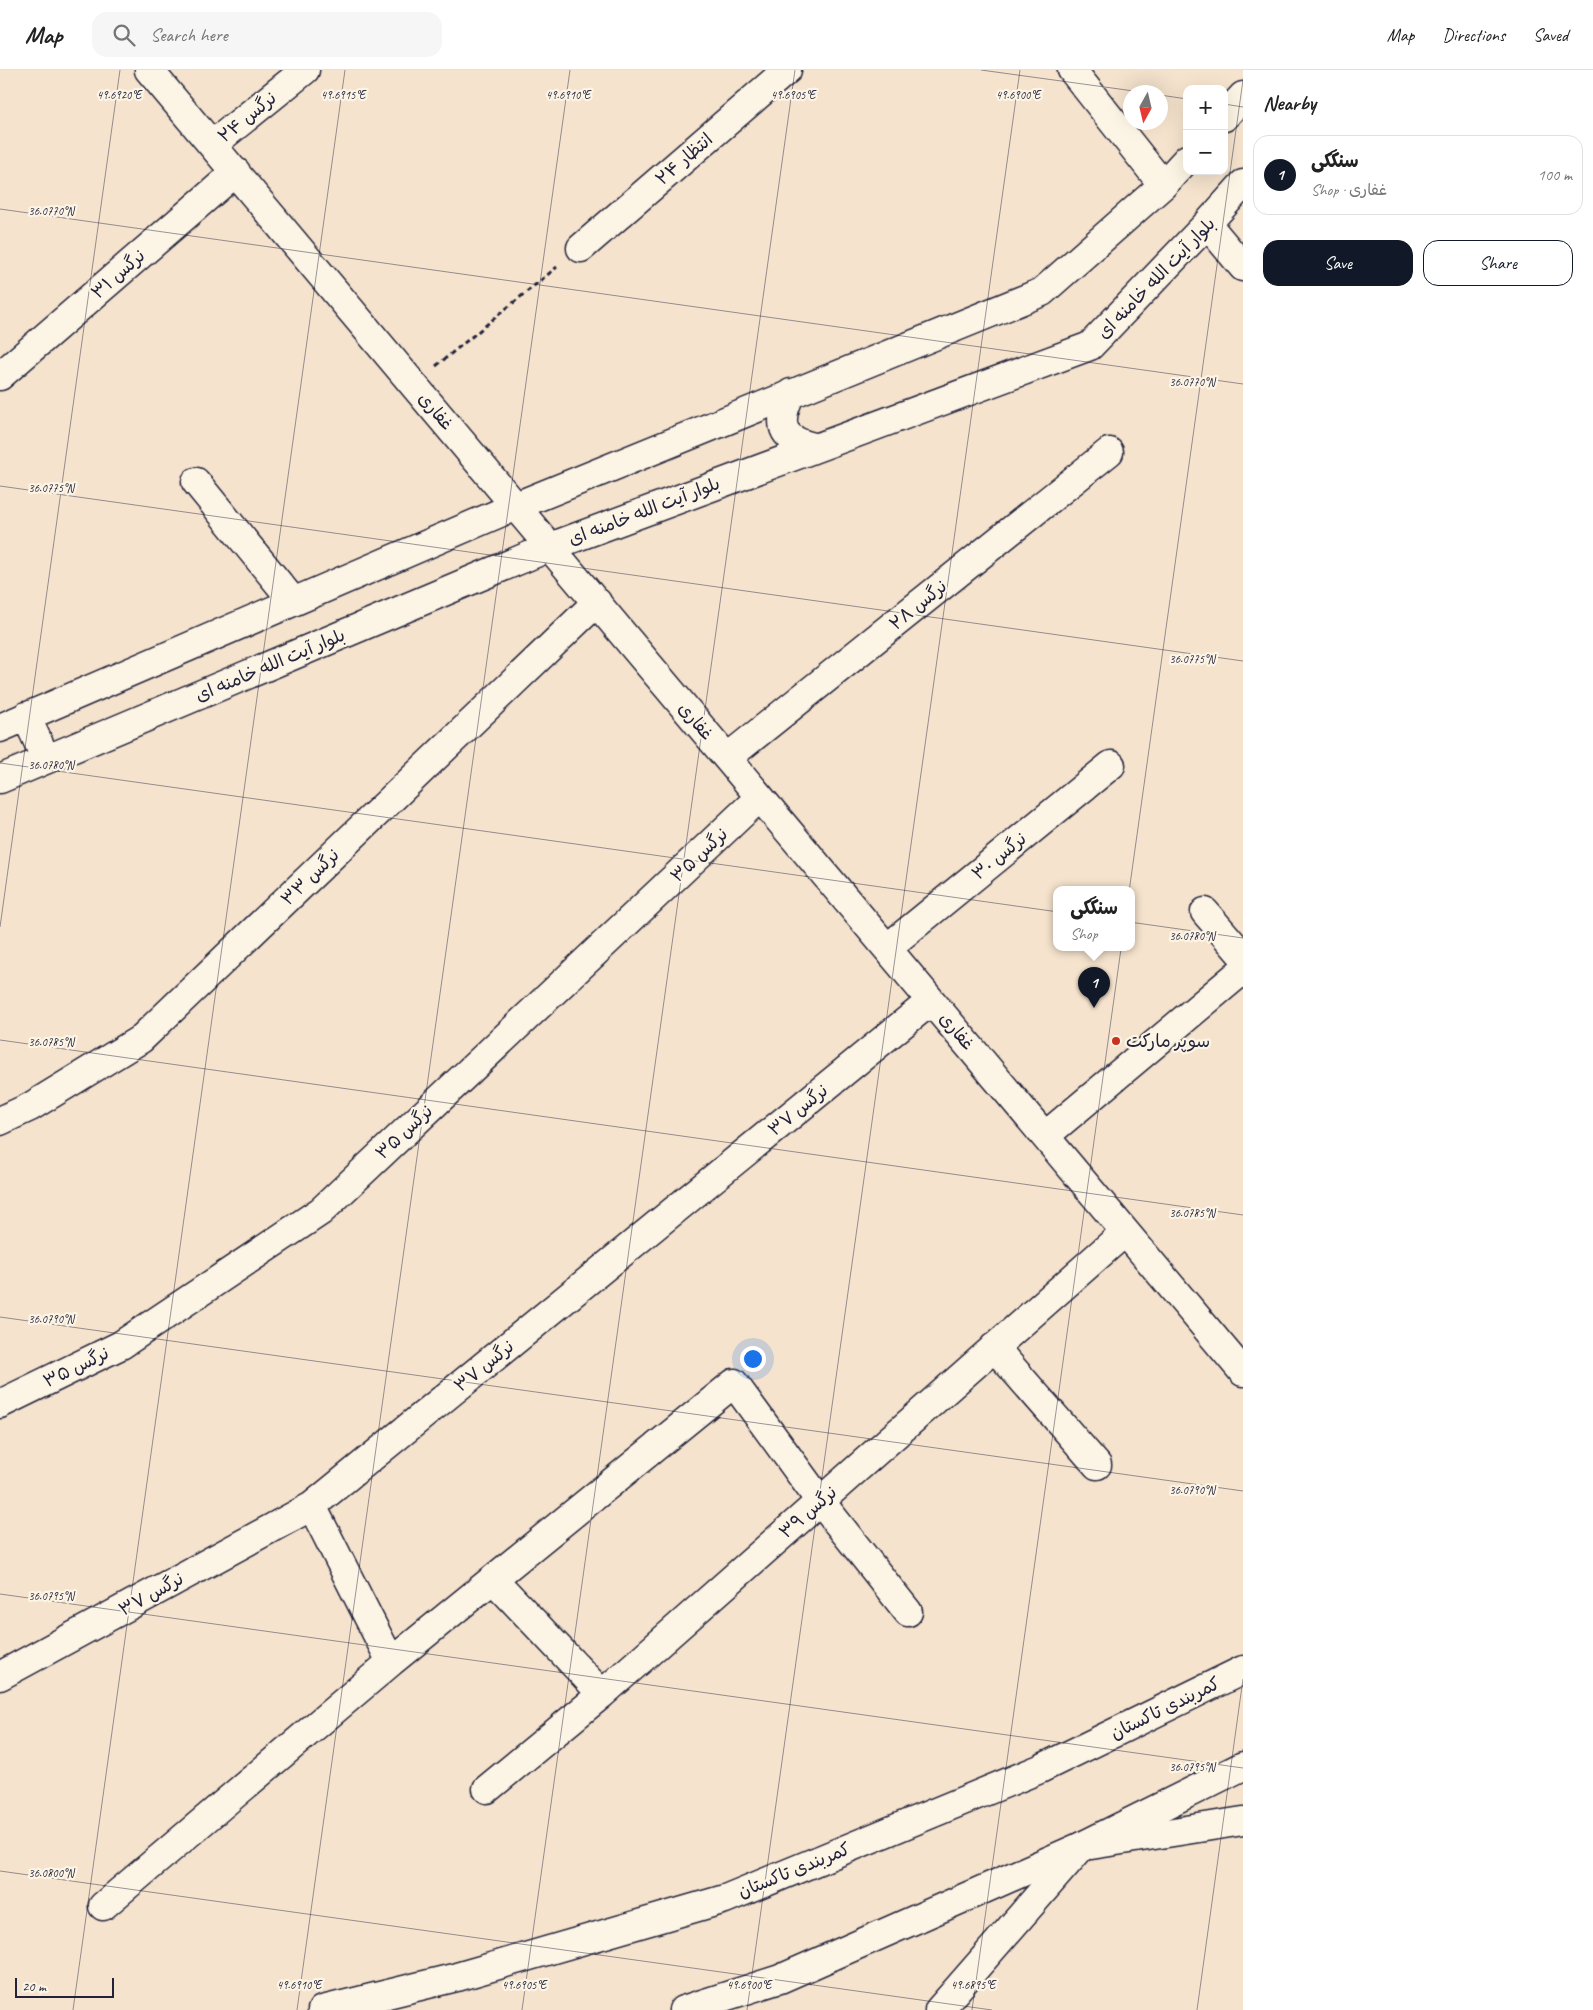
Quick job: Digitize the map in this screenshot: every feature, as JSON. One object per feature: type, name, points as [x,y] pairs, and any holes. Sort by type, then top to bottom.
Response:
[{"type":"main road","name":"غفاری","points":[[150,70],[1243,1372]]},
{"type":"main road","name":"نرگس ۲۴","points":[[212,145],[305,70]]},
{"type":"main road","name":"انتظار ۲۴","points":[[581,248],[788,70]]},
{"type":"main road","points":[[1072,70],[1163,185]]},
{"type":"main road","points":[[1228,113],[1243,96]]},
{"type":"main road","points":[[0,728],[516,506],[1042,292],[1163,185],[1183,163]]},
{"type":"main road","name":"نرگس ۳۱","points":[[0,376],[236,172]]},
{"type":"main road","name":"بلوار آیت الله خامنه ای","points":[[0,779],[550,547],[1090,346],[1243,184]]},
{"type":"main road","points":[[1207,224],[1243,267]]},
{"type":"main road","points":[[791,393],[784,410],[783,426],[789,437],[798,444],[814,448]]},
{"type":"main road","name":"نرگس ۲۸","points":[[727,758],[1109,452]]},
{"type":"main road","points":[[196,482],[293,601]]},
{"type":"main road","name":"نرگس ۳۳","points":[[0,1121],[30,1107],[141,1039],[597,602]]},
{"type":"main road","points":[[26,716],[46,759]]},
{"type":"main road","name":"نرگس ۳۰","points":[[887,948],[1111,765]]},
{"type":"main road","name":"نرگس ۳۵","points":[[0,1404],[121,1345],[321,1211],[760,797]]},
{"type":"main road","points":[[1205,912],[1243,956]]},
{"type":"main road","points":[[1045,1136],[1243,970]]},
{"type":"main road","name":"نرگس ۳۷","points":[[0,1676],[312,1506],[931,1001]]},
{"type":"main road","name":"نرگس ۳۹","points":[[487,1789],[602,1694],[1125,1232]]},
{"type":"main road","points":[[994,1347],[1097,1465]]},
{"type":"main road","points":[[103,1906],[391,1662],[734,1383],[820,1501],[908,1612]]},
{"type":"main road","points":[[312,1506],[391,1662]]},
{"type":"main road","points":[[493,1579],[602,1694]]},
{"type":"main road","name":"کمربندی تاکستان","points":[[322,2010],[457,1977],[725,1899],[1040,1769],[1243,1670]]},
{"type":"main road","points":[[684,2010],[780,1978],[1082,1846],[1243,1766]]},
{"type":"main road","points":[[939,2010],[1082,1846],[1243,1821]]},
{"type":"path","points":[[413,385],[581,248]]},
{"type":"place","name":"سنگکی","points":[[1094,1008]]},
{"type":"place","name":"سوپر مارکت","points":[[1116,1041]]}]
